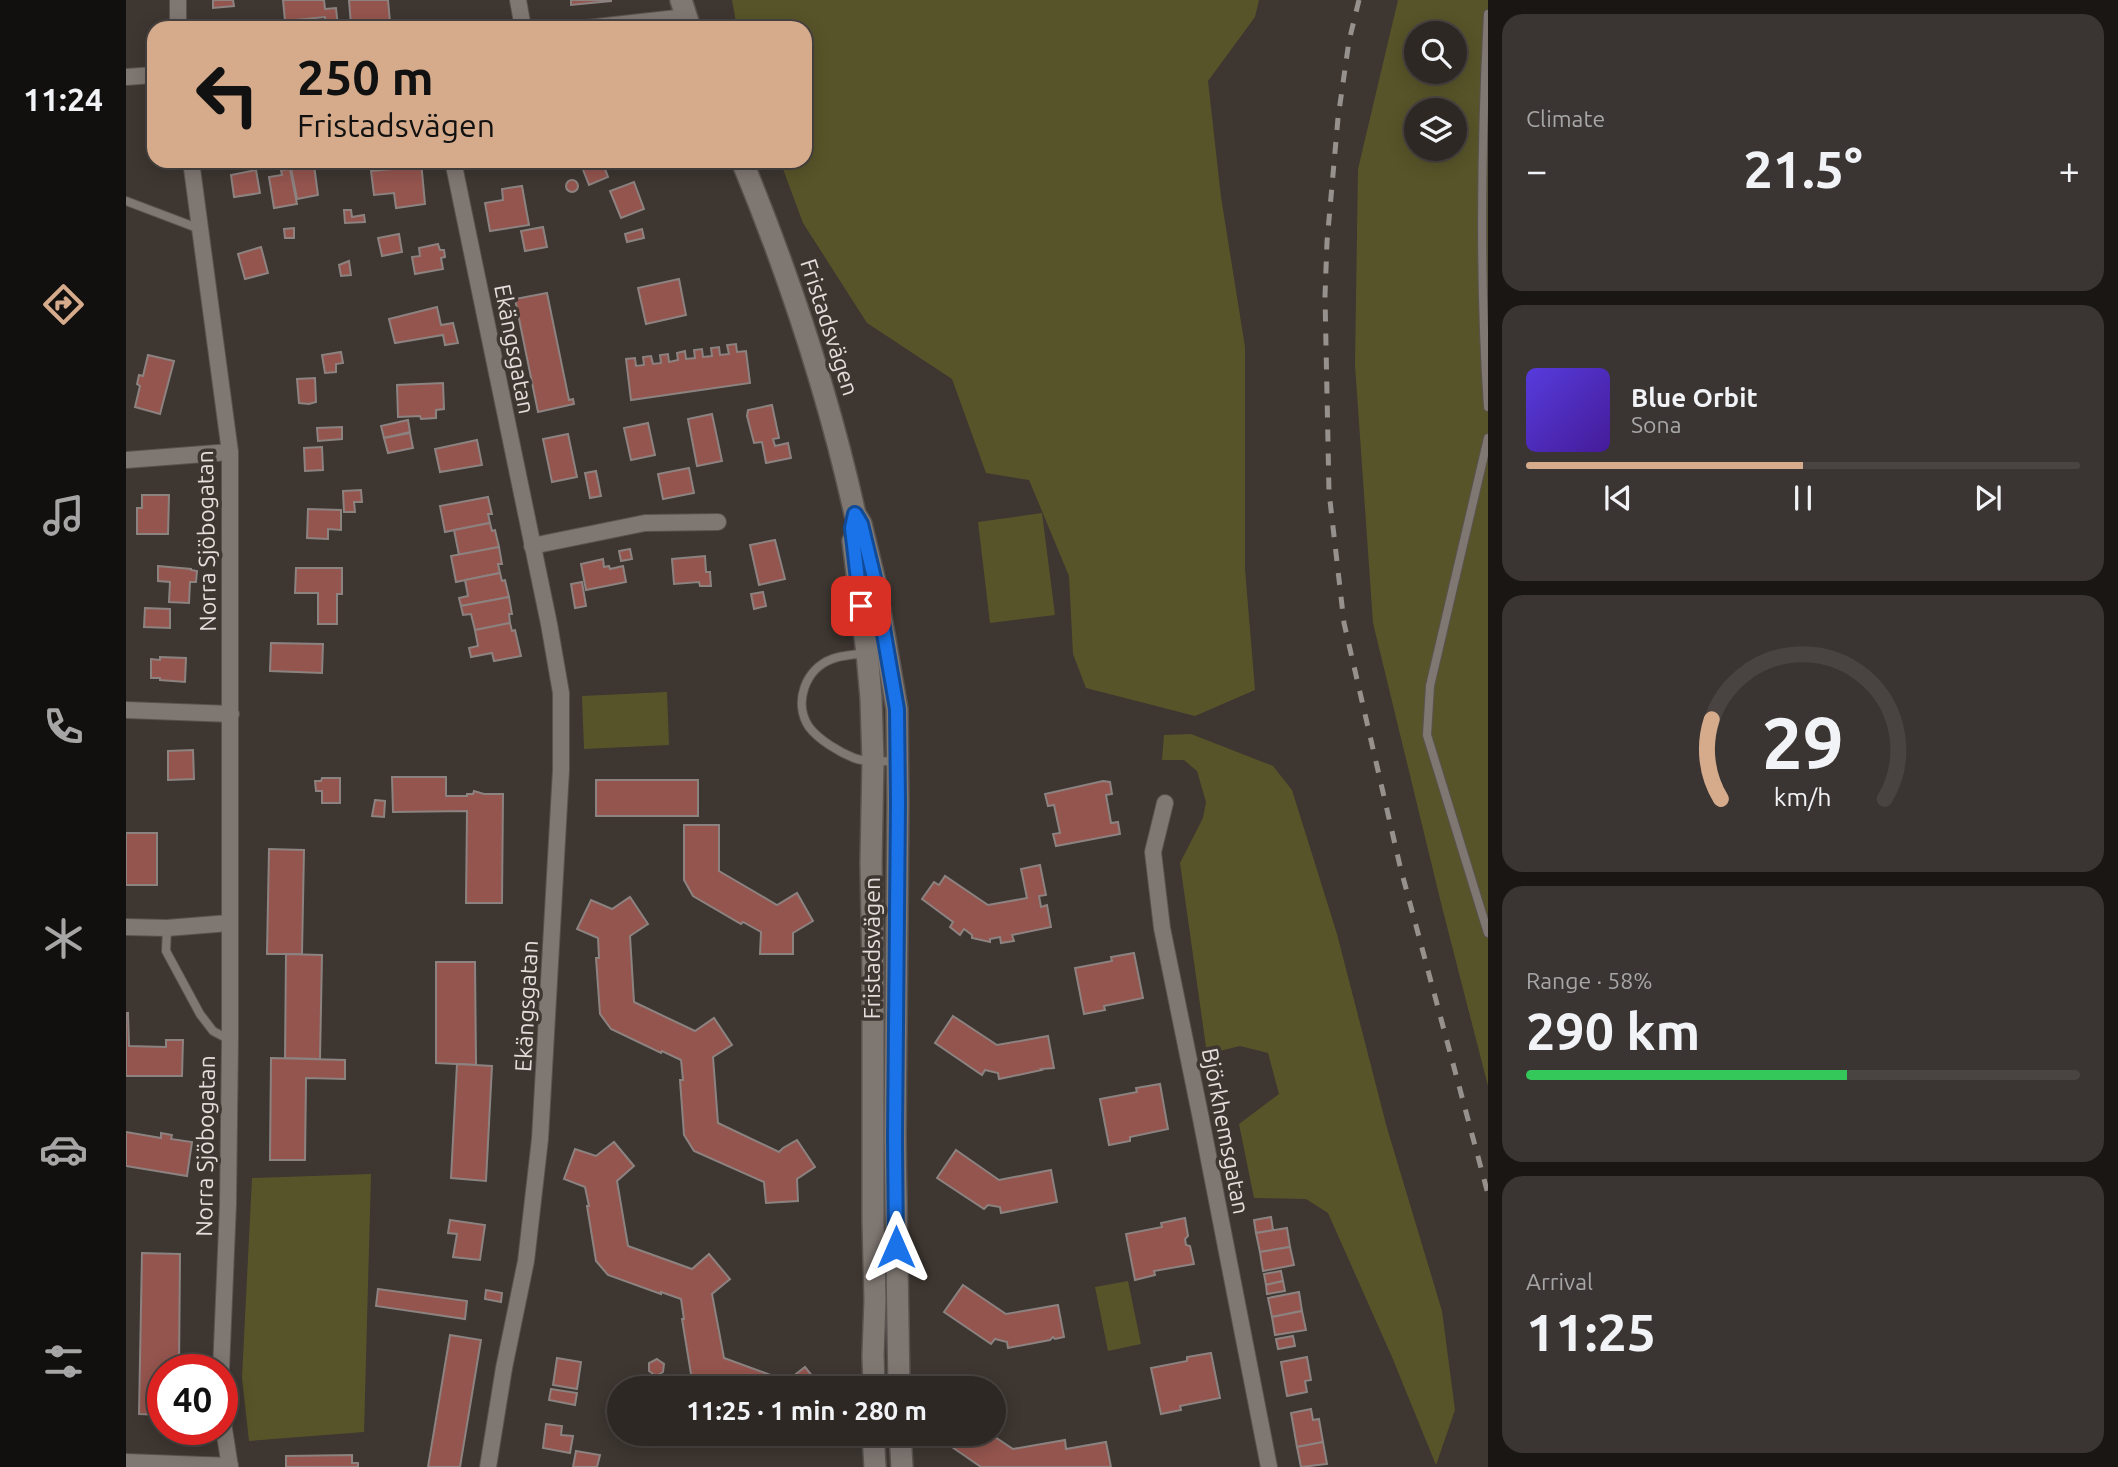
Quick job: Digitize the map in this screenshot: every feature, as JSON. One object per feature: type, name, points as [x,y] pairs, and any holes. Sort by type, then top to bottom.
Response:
[{"type":"street","points":[[178,0],[178,21]]},
{"type":"street","points":[[518,0],[522,21]]},
{"type":"street","points":[[640,21],[686,15]]},
{"type":"street","points":[[126,77],[147,76]]},
{"type":"street","name":"Norra Sjöbogatan","points":[[192,168],[230,452],[230,1040],[228,1204],[222,1354]]},
{"type":"street","name":"Ekängsgatan","points":[[454,168],[561,693],[561,770],[549,1018],[540,1139],[526,1261],[504,1368],[488,1467]]},
{"type":"street","name":"Fristadsvägen","points":[[745,168],[824,390],[855,514],[861,524],[883,624],[897,709],[895,1138],[899,1376]]},
{"type":"street","points":[[126,460],[230,452]]},
{"type":"street","name":"Fristadsvägen","points":[[855,514],[852,528],[867,653],[873,761],[871,863],[874,1376]]},
{"type":"street","points":[[532,546],[645,523],[718,522]]},
{"type":"street","points":[[126,710],[231,714]]},
{"type":"street","name":"Björkhemsgatan","points":[[1165,803],[1153,852],[1162,928],[1269,1467]]},
{"type":"street","points":[[126,927],[167,928],[229,923]]},
{"type":"street","points":[[126,1462],[230,1466],[227,1445]]},
{"type":"street","points":[[874,1446],[875,1467]]},
{"type":"street","points":[[901,1446],[902,1467]]},
{"type":"lane","points":[[1488,14],[1482,119],[1483,328],[1488,407]]},
{"type":"lane","points":[[126,201],[200,229]]},
{"type":"lane","points":[[1488,438],[1430,686],[1427,735],[1488,933]]},
{"type":"lane","points":[[867,653],[833,658],[817,668],[805,684],[801,704],[809,726],[817,735],[855,759],[897,761]]},
{"type":"lane","points":[[167,928],[166,951],[200,1014],[213,1031],[230,1040]]},
{"type":"shaded area","points":[[732,0],[1259,0],[1255,17],[1208,81],[1221,197],[1245,347],[1245,569],[1255,690],[1195,716],[1086,688],[1073,654],[1069,576],[1029,480],[986,473],[952,379],[867,323],[803,223],[783,168],[812,168],[812,21],[736,21]]},
{"type":"shaded area","points":[[1398,0],[1488,0],[1488,1086],[1373,623],[1355,365],[1358,169]]},
{"type":"shaded area","points":[[1042,513],[1055,615],[990,623],[978,522]]},
{"type":"shaded area","points":[[667,692],[669,745],[584,749],[582,696]]},
{"type":"shaded area","points":[[1191,734],[1273,766],[1292,790],[1337,934],[1387,1128],[1442,1311],[1455,1410],[1436,1465],[1392,1357],[1328,1213],[1306,1199],[1254,1198],[1239,1124],[1279,1094],[1268,1053],[1240,1046],[1207,1054],[1180,863],[1203,818],[1206,802],[1197,771],[1184,760],[1162,760],[1164,735]]},
{"type":"shaded area","points":[[371,1174],[364,1432],[249,1441],[242,1378],[252,1178]]},
{"type":"shaded area","points":[[1128,1281],[1141,1344],[1108,1351],[1095,1287]]},
{"type":"building","points":[[213,0],[233,0],[234,6],[213,8]]},
{"type":"building","points":[[283,0],[324,0],[325,9],[336,8],[337,21],[325,21],[325,17],[285,21]]},
{"type":"building","points":[[349,0],[388,0],[390,21],[351,21]]},
{"type":"building","points":[[571,0],[611,0],[611,1],[571,5]]},
{"type":"building","points":[[291,168],[314,168],[318,195],[297,199]]},
{"type":"building","points":[[422,168],[425,204],[396,208],[394,193],[374,195],[371,171]]},
{"type":"building","points":[[582,168],[605,168],[608,177],[589,185]]},
{"type":"building","points":[[290,169],[297,204],[274,208],[269,177],[282,175],[281,170]]},
{"type":"building","points":[[256,170],[260,193],[234,197],[231,175]]},
{"type":"building","points":[[572,180],[578,186],[572,192],[566,186]]},
{"type":"building","points":[[634,182],[644,209],[621,218],[610,191]]},
{"type":"building","points":[[522,186],[529,225],[490,231],[485,203],[503,200],[502,189]]},
{"type":"building","points":[[344,210],[351,210],[352,217],[364,215],[365,222],[345,223]]},
{"type":"building","points":[[543,227],[547,247],[525,251],[521,231]]},
{"type":"building","points":[[294,228],[294,238],[285,238],[284,229]]},
{"type":"building","points":[[642,229],[644,238],[627,242],[625,234]]},
{"type":"building","points":[[399,234],[402,252],[382,256],[378,238]]},
{"type":"building","points":[[438,244],[440,250],[444,250],[445,257],[441,258],[443,269],[415,274],[412,257],[420,256],[419,248]]},
{"type":"building","points":[[261,247],[268,273],[245,279],[238,254]]},
{"type":"building","points":[[349,261],[351,275],[341,276],[339,265]]},
{"type":"building","points":[[679,279],[686,315],[646,324],[638,288]]},
{"type":"building","points":[[547,293],[569,400],[573,399],[574,404],[538,412],[515,299]]},
{"type":"building","points":[[437,307],[441,325],[453,323],[458,343],[445,345],[443,335],[395,343],[389,319]]},
{"type":"building","points":[[736,344],[737,352],[746,351],[750,383],[631,400],[626,359],[635,358],[636,366],[644,365],[643,357],[651,356],[653,364],[661,363],[660,355],[668,354],[669,362],[678,360],[677,353],[685,351],[686,359],[695,358],[694,350],[702,349],[703,357],[712,356],[711,348],[719,347],[720,355],[729,354],[727,345]]},
{"type":"building","points":[[341,352],[343,363],[336,364],[336,372],[325,373],[322,355]]},
{"type":"building","points":[[148,355],[174,361],[160,414],[135,407],[140,386],[137,384],[139,375],[143,376]]},
{"type":"building","points":[[315,378],[316,402],[299,403],[297,379]]},
{"type":"building","points":[[443,383],[444,409],[436,410],[436,418],[398,417],[397,385]]},
{"type":"building","points":[[772,405],[779,438],[773,439],[775,446],[788,443],[791,458],[766,463],[762,442],[754,443],[747,416],[748,410]]},
{"type":"building","points":[[712,414],[722,461],[697,466],[688,419]]},
{"type":"building","points":[[408,420],[410,432],[384,438],[381,426]]},
{"type":"building","points":[[648,423],[655,455],[631,460],[624,428]]},
{"type":"building","points":[[342,427],[342,439],[318,441],[317,428]]},
{"type":"building","points":[[410,433],[413,448],[388,453],[384,438]]},
{"type":"building","points":[[568,434],[577,477],[552,482],[543,439]]},
{"type":"building","points":[[477,440],[482,465],[440,472],[435,449]]},
{"type":"building","points":[[322,447],[323,470],[305,471],[304,448]]},
{"type":"building","points":[[689,468],[694,493],[663,499],[658,474]]},
{"type":"building","points":[[596,471],[601,496],[590,498],[585,473]]},
{"type":"building","points":[[361,490],[362,502],[354,502],[355,512],[344,512],[343,491]]},
{"type":"building","points":[[142,495],[169,495],[168,534],[137,534],[137,508],[142,508]]},
{"type":"building","points":[[488,497],[492,514],[488,514],[490,523],[445,532],[440,506]]},
{"type":"building","points":[[308,509],[341,510],[341,530],[328,529],[328,539],[307,538]]},
{"type":"building","points":[[490,523],[492,531],[495,530],[499,547],[459,555],[454,530]]},
{"type":"building","points":[[775,540],[785,579],[759,585],[750,545]]},
{"type":"building","points":[[499,547],[502,564],[498,564],[500,573],[456,582],[451,556]]},
{"type":"building","points":[[630,549],[632,559],[621,561],[619,551]]},
{"type":"building","points":[[705,556],[706,572],[710,572],[711,586],[700,586],[699,582],[674,584],[672,559]]},
{"type":"building","points":[[603,559],[604,567],[609,566],[610,569],[623,566],[626,582],[586,590],[581,564]]},
{"type":"building","points":[[158,566],[197,571],[196,582],[190,582],[189,603],[169,602],[170,582],[158,581]]},
{"type":"building","points":[[296,568],[342,568],[342,594],[337,594],[337,624],[318,624],[318,593],[295,593]]},
{"type":"building","points":[[500,573],[502,581],[505,580],[509,597],[461,606],[459,598],[468,596],[465,580]]},
{"type":"building","points":[[582,582],[586,606],[575,608],[571,584]]},
{"type":"building","points":[[763,592],[766,606],[754,609],[751,594]]},
{"type":"building","points":[[509,597],[512,614],[509,614],[510,623],[475,630],[471,614],[463,615],[461,606]]},
{"type":"building","points":[[145,608],[170,609],[170,628],[144,627]]},
{"type":"building","points":[[510,623],[512,631],[515,630],[521,656],[494,661],[492,653],[471,657],[469,648],[478,646],[475,630]]},
{"type":"building","points":[[271,643],[323,644],[322,673],[270,671]]},
{"type":"building","points":[[160,657],[186,658],[185,682],[151,678],[151,659],[160,660]]},
{"type":"building","points":[[193,750],[194,779],[168,780],[168,751]]},
{"type":"building","points":[[392,777],[446,777],[446,796],[467,796],[474,791],[503,794],[502,903],[466,903],[467,811],[393,812]]},
{"type":"building","points":[[322,778],[340,778],[340,803],[322,803],[322,791],[316,791],[315,781],[321,781]]},
{"type":"building","points":[[596,780],[698,780],[698,816],[596,816]]},
{"type":"building","points":[[1103,781],[1110,782],[1112,794],[1106,795],[1111,823],[1118,822],[1120,834],[1056,846],[1053,834],[1060,833],[1054,805],[1048,806],[1045,794]]},
{"type":"building","points":[[375,800],[385,801],[384,817],[372,816]]},
{"type":"building","points":[[684,825],[719,825],[719,871],[777,905],[797,893],[813,921],[793,933],[793,954],[760,954],[761,932],[743,922],[741,924],[693,896],[684,880]]},
{"type":"building","points":[[126,833],[157,833],[157,885],[126,885]]},
{"type":"building","points":[[269,849],[304,850],[302,954],[267,954]]},
{"type":"building","points":[[1040,865],[1046,895],[1039,896],[1041,907],[1047,905],[1051,927],[1012,935],[1014,941],[1001,943],[1000,937],[990,939],[990,942],[972,938],[964,929],[960,935],[950,927],[953,922],[922,899],[934,882],[939,885],[945,876],[988,905],[1027,898],[1021,869]]},
{"type":"building","points":[[630,897],[648,924],[630,936],[634,1002],[695,1031],[714,1018],[732,1045],[713,1057],[718,1123],[779,1152],[797,1140],[815,1167],[797,1179],[798,1201],[766,1203],[764,1182],[694,1151],[684,1135],[681,1060],[611,1029],[600,1014],[596,958],[599,958],[598,938],[577,929],[591,900],[612,909]]},
{"type":"building","points":[[1134,953],[1143,998],[1104,1006],[1105,1010],[1084,1014],[1075,968],[1112,961],[1111,957]]},
{"type":"building","points":[[286,954],[322,955],[320,1059],[285,1058]]},
{"type":"building","points":[[436,962],[475,962],[476,1065],[436,1063]]},
{"type":"building","points":[[126,1013],[129,1046],[166,1047],[166,1040],[183,1040],[182,1076],[126,1076]]},
{"type":"building","points":[[953,1016],[997,1045],[1048,1036],[1054,1068],[999,1079],[998,1073],[985,1070],[982,1075],[935,1043]]},
{"type":"building","points":[[271,1058],[345,1060],[345,1079],[306,1078],[305,1160],[270,1160]]},
{"type":"building","points":[[457,1064],[492,1066],[486,1181],[451,1178]]},
{"type":"building","points":[[1160,1084],[1168,1129],[1130,1137],[1130,1141],[1109,1145],[1100,1099],[1137,1092],[1136,1088]]},
{"type":"building","points":[[126,1132],[161,1138],[161,1133],[172,1135],[171,1139],[192,1142],[187,1176],[126,1166]]},
{"type":"building","points":[[614,1142],[634,1166],[617,1181],[628,1246],[692,1269],[709,1254],[730,1279],[712,1294],[724,1358],[773,1376],[693,1376],[681,1299],[608,1275],[596,1261],[585,1187],[564,1179],[575,1149],[596,1156]]},
{"type":"building","points":[[956,1150],[999,1180],[1051,1170],[1057,1202],[1001,1213],[1000,1207],[988,1205],[984,1209],[937,1178]]},
{"type":"building","points":[[1271,1217],[1273,1230],[1256,1233],[1254,1220]]},
{"type":"building","points":[[1185,1218],[1188,1236],[1185,1239],[1186,1245],[1190,1246],[1194,1264],[1154,1271],[1155,1275],[1135,1280],[1126,1234],[1162,1227],[1161,1223]]},
{"type":"building","points":[[450,1220],[485,1225],[480,1260],[453,1257],[457,1234],[448,1233]]},
{"type":"building","points":[[1287,1228],[1290,1247],[1260,1252],[1256,1233]]},
{"type":"building","points":[[1290,1247],[1294,1265],[1263,1271],[1260,1252]]},
{"type":"building","points":[[142,1253],[180,1254],[179,1354],[147,1354],[147,1414],[139,1414]]},
{"type":"building","points":[[1281,1271],[1283,1281],[1266,1285],[1264,1274]]},
{"type":"building","points":[[1283,1281],[1285,1291],[1267,1294],[1266,1285]]},
{"type":"building","points":[[963,1285],[1006,1314],[1058,1305],[1064,1337],[1053,1337],[1050,1340],[1008,1348],[1007,1342],[995,1339],[991,1344],[944,1312]]},
{"type":"building","points":[[378,1289],[467,1301],[465,1319],[376,1306]]},
{"type":"building","points":[[486,1290],[502,1293],[501,1302],[485,1299]]},
{"type":"building","points":[[1299,1292],[1302,1311],[1272,1317],[1268,1298]]},
{"type":"building","points":[[1302,1311],[1306,1330],[1275,1335],[1272,1317]]},
{"type":"building","points":[[450,1335],[481,1340],[460,1467],[428,1467]]},
{"type":"building","points":[[1293,1336],[1295,1346],[1278,1349],[1276,1339]]},
{"type":"building","points":[[1211,1353],[1220,1398],[1180,1406],[1181,1410],[1161,1414],[1151,1368]]},
{"type":"building","points":[[1307,1357],[1311,1380],[1305,1381],[1307,1392],[1287,1396],[1281,1362]]},
{"type":"building","points":[[557,1358],[581,1362],[577,1389],[553,1385]]},
{"type":"building","points":[[657,1359],[664,1364],[663,1372],[656,1376],[649,1371],[649,1363]]},
{"type":"building","points":[[805,1367],[812,1376],[793,1376]]},
{"type":"building","points":[[551,1389],[577,1393],[575,1405],[549,1400]]},
{"type":"building","points":[[1311,1409],[1313,1420],[1319,1419],[1323,1442],[1297,1447],[1291,1413]]},
{"type":"building","points":[[546,1424],[562,1426],[561,1435],[573,1436],[570,1453],[543,1448]]},
{"type":"building","points":[[1065,1440],[1066,1449],[1106,1442],[1111,1467],[981,1467],[952,1447],[1006,1444],[1013,1449]]},
{"type":"building","points":[[1323,1442],[1327,1464],[1301,1467],[1297,1447]]},
{"type":"building","points":[[576,1451],[600,1455],[597,1467],[573,1467]]},
{"type":"building","points":[[352,1455],[352,1463],[358,1463],[358,1467],[286,1467],[286,1456]]},
{"type":"railway","points":[[1359,0],[1349,41],[1338,118],[1327,242],[1325,296],[1329,492],[1344,623],[1400,866],[1488,1194]]},
{"type":"route","points":[[861,606],[852,528],[855,514],[861,524],[875,582],[897,709],[896,1247]]}]
